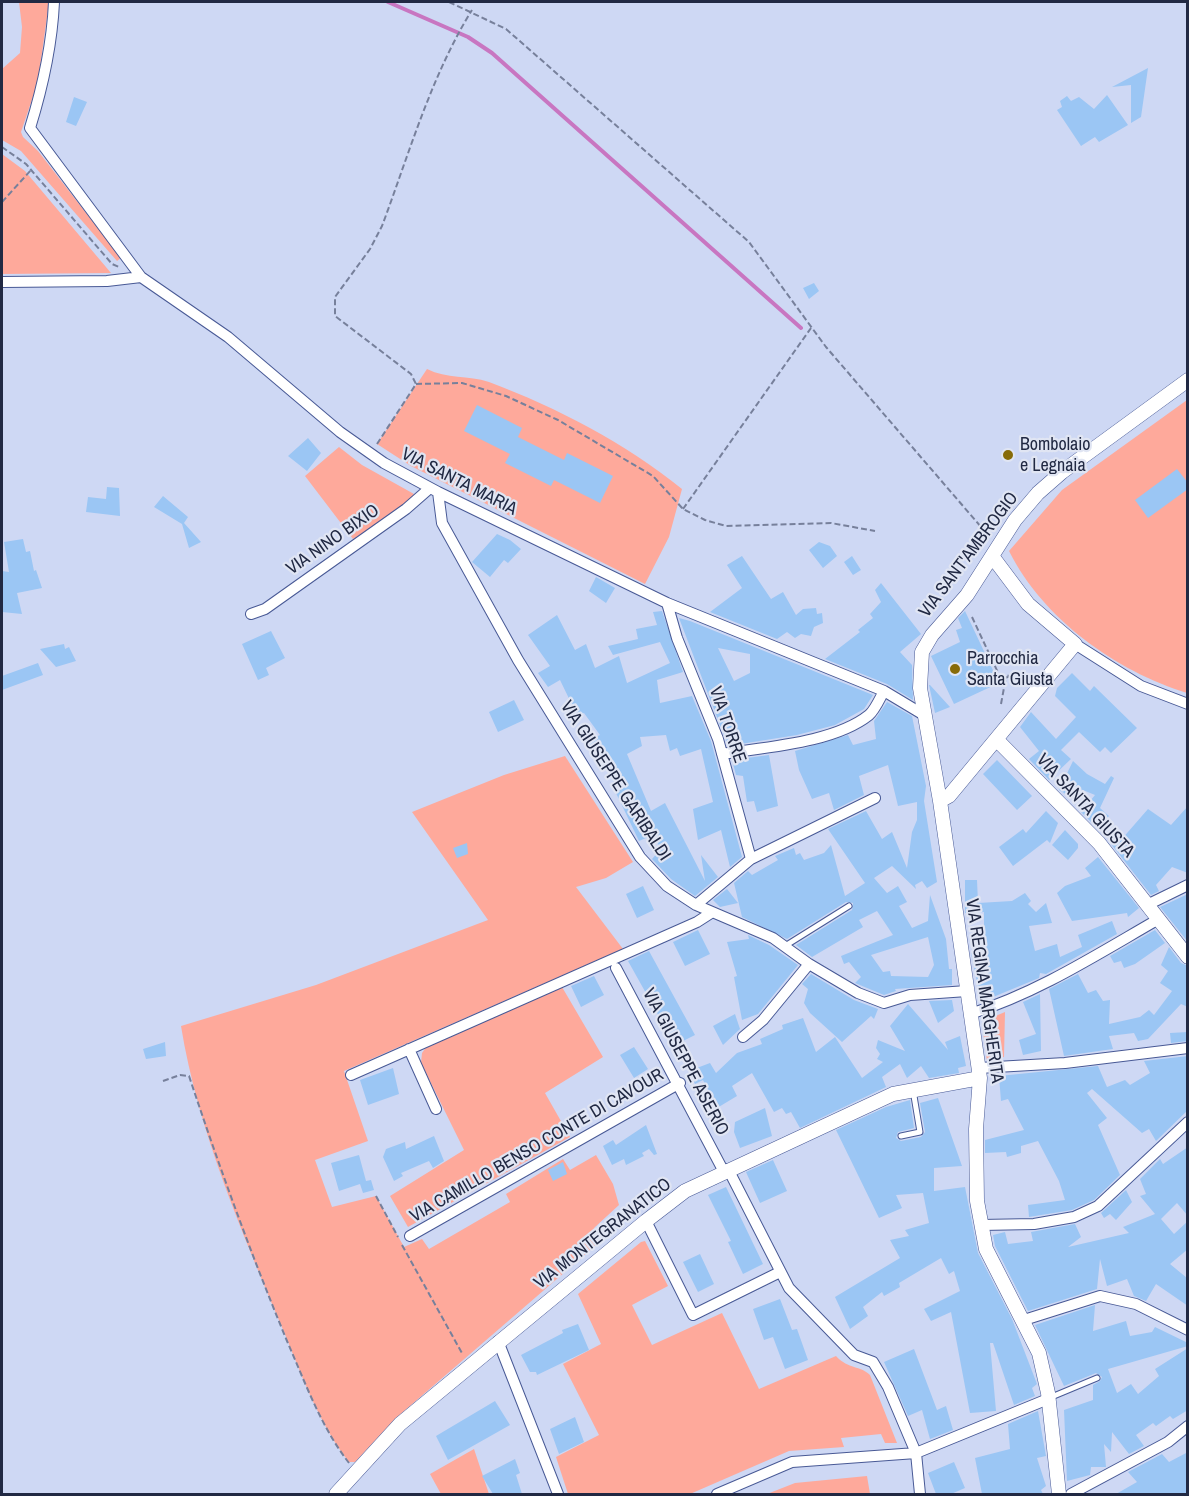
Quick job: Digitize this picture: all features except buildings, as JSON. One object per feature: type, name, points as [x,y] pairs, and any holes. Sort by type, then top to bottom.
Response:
[{"type":"street","name":"VIA SANTA MARIA","points":[[54,2],[52,40],[44,83],[30,128],[141,277],[228,337],[340,432],[371,454],[434,490],[667,603],[884,691],[924,715]]},
{"type":"street","points":[[2,282],[107,281],[141,277]]},
{"type":"street","name":"VIA SANT'AMBROGIO","points":[[940,801],[920,688],[922,652],[932,635],[958,607],[1030,502],[1062,472],[1188,380]]},
{"type":"street","name":"VIA NINO BIXIO","points":[[251,614],[265,609],[434,490]]},
{"type":"street","name":"VIA GIUSEPPE GARIBALDI","points":[[434,490],[442,523],[518,660],[640,857],[667,886],[711,914],[773,938],[809,964],[858,993],[884,1003],[910,995],[967,991]]},
{"type":"street","points":[[995,551],[1028,604],[1075,644],[1141,686],[1188,704]]},
{"type":"street","name":"VIA TORRE","points":[[667,603],[677,638],[722,754],[751,860]]},
{"type":"street","points":[[940,801],[949,796],[1075,644]]},
{"type":"street","points":[[722,754],[796,742],[841,730],[870,714],[884,691]]},
{"type":"street","name":"VIA SANTA GIUSTA","points":[[997,740],[1099,843],[1188,957]]},
{"type":"street","points":[[696,905],[751,860],[875,798]]},
{"type":"street","name":"VIA REGINA MARGHERITA","points":[[940,801],[980,1073],[975,1184],[981,1225],[986,1249],[1039,1353],[1048,1399],[1059,1494]]},
{"type":"street","points":[[1146,905],[1188,885]]},
{"type":"street","points":[[351,1075],[711,914]]},
{"type":"street","points":[[970,1014],[1007,1002],[1056,978],[1157,920]]},
{"type":"street","points":[[742,1037],[763,1020],[809,964]]},
{"type":"street","name":"VIA GIUSEPPE ASERIO","points":[[616,968],[789,1288],[854,1355],[873,1362],[888,1387],[916,1453],[920,1494]]},
{"type":"street","name":"VIA MONTEGRANATICO","points":[[336,1494],[400,1424],[498,1341],[685,1191],[893,1094],[980,1073],[1188,1048]]},
{"type":"street","points":[[410,1049],[436,1109]]},
{"type":"street","name":"VIA CAMILLO BENSO CONTE DI CAVOUR","points":[[410,1236],[680,1083]]},
{"type":"street","points":[[981,1225],[1035,1224],[1074,1216],[1098,1206],[1188,1122]]},
{"type":"street","points":[[645,1221],[693,1315],[780,1272]]},
{"type":"street","points":[[1024,1320],[1100,1296],[1136,1304],[1188,1330]]},
{"type":"street","points":[[498,1341],[558,1494]]},
{"type":"street","points":[[717,1494],[792,1462],[916,1453],[1048,1399]]},
{"type":"street","points":[[1071,1494],[1168,1442],[1188,1426]]},
{"type":"lane","points":[[784,946],[849,906]]},
{"type":"lane","points":[[902,1136],[920,1132],[912,1090]]},
{"type":"lane","points":[[1048,1399],[1097,1378]]},
{"type":"path","points":[[449,2],[472,10],[506,28],[749,242],[812,327],[995,551]]},
{"type":"path","points":[[416,384],[411,374],[350,330],[335,316],[333,309],[335,297],[370,249],[382,226],[455,39],[472,10]]},
{"type":"path","points":[[2,147],[31,170],[112,264],[141,277]]},
{"type":"path","points":[[2,202],[31,170]]},
{"type":"path","points":[[683,509],[812,327]]},
{"type":"path","points":[[416,384],[462,383],[506,396],[558,420],[653,476],[683,509],[726,526],[831,523],[875,531]]},
{"type":"path","points":[[371,454],[416,384]]},
{"type":"path","points":[[972,617],[1001,680],[1009,674]]},
{"type":"path","points":[[1001,704],[1006,677]]},
{"type":"path","points":[[163,1081],[180,1075],[189,1076],[246,1243],[308,1389],[332,1438],[349,1462],[358,1470]]},
{"type":"path","points":[[376,1196],[469,1366]]},
{"type":"shaded area","points":[[19,2],[49,2],[38,82],[21,132],[121,258],[117,261],[21,151],[2,140],[2,69],[20,53],[22,27]]},
{"type":"shaded area","points":[[2,154],[25,171],[111,273],[2,274]]},
{"type":"shaded area","points":[[427,369],[442,374],[489,382],[540,403],[614,442],[682,489],[669,537],[645,584],[411,466],[377,444]]},
{"type":"shaded area","points":[[1187,400],[1187,693],[1134,671],[1084,639],[1041,599],[1023,576],[1009,551],[1062,490]]},
{"type":"shaded area","points":[[339,447],[362,465],[414,494],[407,505],[353,539],[305,476]]},
{"type":"shaded area","points":[[565,756],[633,862],[606,878],[576,887],[623,949],[344,1071],[368,1141],[315,1160],[332,1207],[376,1196],[404,1247],[422,1239],[429,1249],[510,1202],[506,1194],[563,1159],[570,1170],[596,1155],[613,1184],[619,1205],[594,1228],[602,1240],[396,1418],[355,1462],[349,1462],[329,1432],[312,1399],[238,1220],[198,1104],[181,1026],[316,985],[488,920],[412,812],[504,775]]},
{"type":"shaded area","points":[[562,987],[603,1057],[545,1093],[570,1137],[408,1227],[390,1196],[464,1150],[421,1063],[422,1053],[427,1046]]},
{"type":"shaded area","points":[[1005,1012],[1004,1057],[987,1061],[983,1031],[986,1020]]},
{"type":"shaded area","points":[[645,1241],[668,1286],[632,1305],[652,1345],[722,1313],[759,1389],[836,1356],[870,1375],[897,1443],[885,1443],[881,1434],[841,1438],[844,1447],[789,1451],[690,1494],[568,1494],[556,1457],[599,1435],[563,1364],[601,1344],[578,1294]]},
{"type":"shaded area","points":[[474,1449],[489,1494],[441,1494],[430,1474]]},
{"type":"shaded area","points":[[867,1476],[870,1494],[767,1494],[795,1483]]},
{"type":"waterway","points":[[388,2],[468,37],[492,53],[801,328]]},
{"type":"place","name":"Bombolaio e Legnaia","points":[[1008,455]]},
{"type":"place","name":"Parrocchia Santa Giusta","points":[[955,669]]}]
